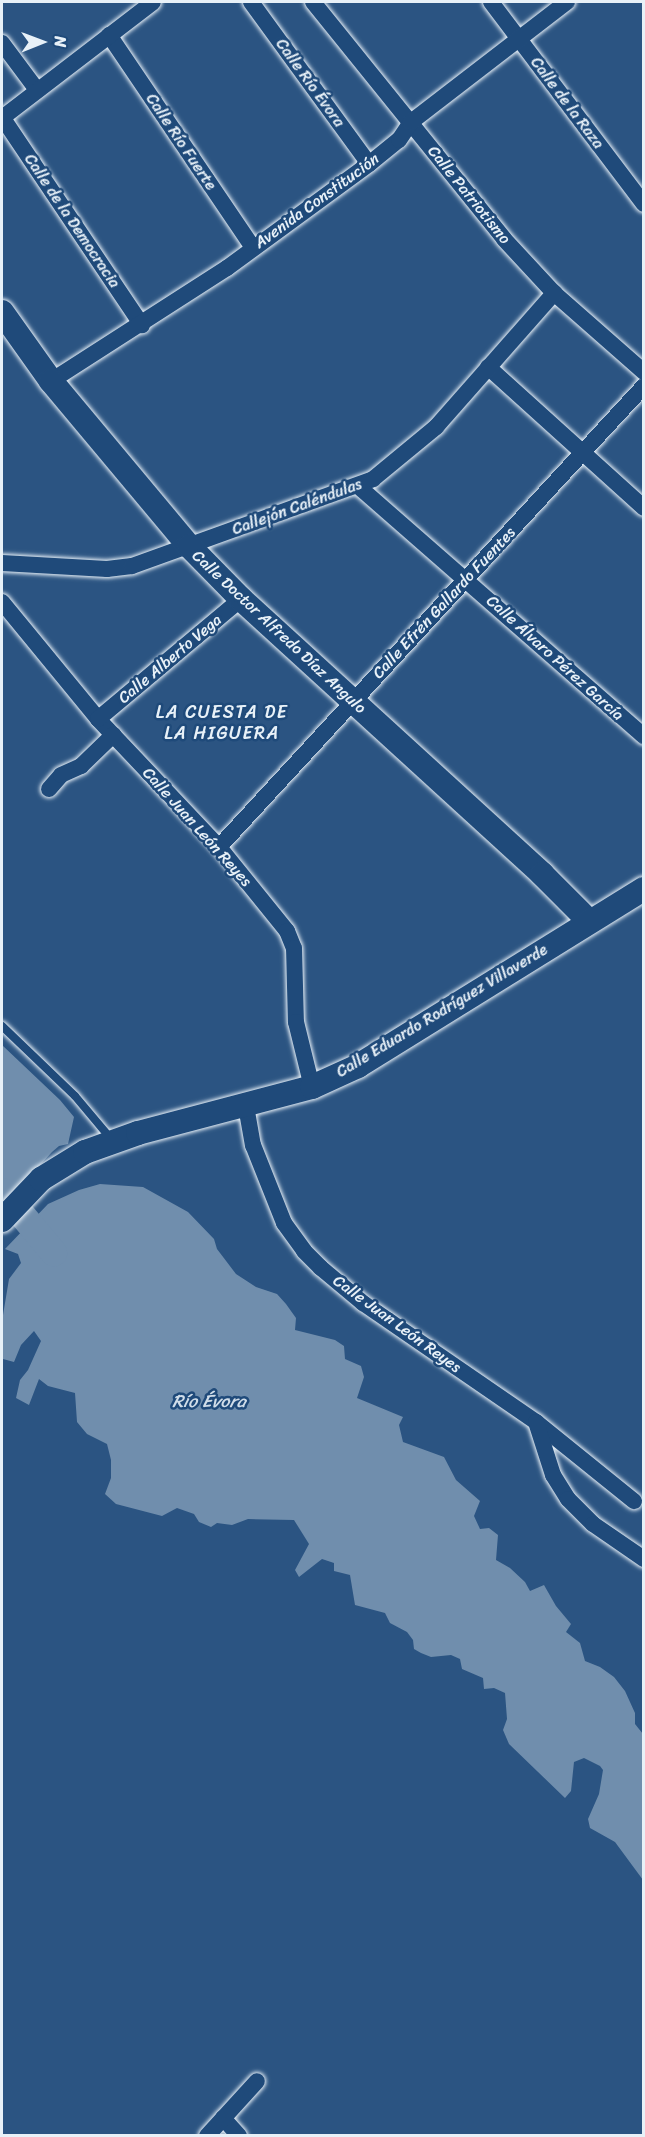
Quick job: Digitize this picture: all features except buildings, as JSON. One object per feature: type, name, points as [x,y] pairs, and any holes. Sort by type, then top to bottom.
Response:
[{"type":"street","name":"Calle Río Évora","points":[[251,2],[369,164]]},
{"type":"street","name":"Calle Patriotismo","points":[[313,2],[504,239],[554,293],[644,372]]},
{"type":"street","name":"Calle de la Raza","points":[[491,2],[644,204]]},
{"type":"street","name":"Avenida Constitución","points":[[51,381],[142,325],[369,164],[399,140],[411,122],[567,2]]},
{"type":"street","points":[[2,118],[109,35],[146,3]]},
{"type":"street","name":"Calle Río Fuerte","points":[[109,35],[253,248]]},
{"type":"street","points":[[2,43],[37,90]]},
{"type":"street","name":"Calle de la Democracia","points":[[2,118],[142,325]]},
{"type":"street","name":"Callejón Caléndulas","points":[[2,563],[107,569],[150,561],[358,486],[386,470],[424,439],[554,293]]},
{"type":"street","name":"Calle Doctor Alfredo Díaz Angulo","points":[[2,312],[51,381],[189,546],[241,599],[542,874],[589,921]]},
{"type":"street","points":[[488,367],[644,508]]},
{"type":"street","name":"Calle Efrén Gallardo Fuentes","points":[[219,847],[644,386]]},
{"type":"street","name":"Calle Álvaro Pérez García","points":[[358,486],[644,736]]},
{"type":"street","name":"Calle Alberto Vega","points":[[98,719],[241,599]]},
{"type":"street","name":"Calle Juan León Reyes","points":[[2,602],[98,719],[219,847],[292,939],[296,964],[296,1022],[312,1087]]},
{"type":"street","points":[[49,789],[61,775],[81,766],[113,735]]},
{"type":"street","name":"Calle Eduardo Rodríguez Villaverde","points":[[2,1220],[41,1179],[85,1152],[112,1141],[312,1087],[358,1066],[644,889]]},
{"type":"street","name":"Calle Juan León Reyes","points":[[246,1106],[253,1144],[271,1192],[284,1223],[304,1251],[363,1303],[536,1422],[634,1501]]},
{"type":"street","points":[[536,1422],[553,1475],[568,1499],[593,1524],[644,1559]]},
{"type":"street","points":[[207,2136],[256,2081]]},
{"type":"street","points":[[223,2118],[238,2136]]},
{"type":"lane","points":[[2,1026],[75,1096],[112,1141]]},
{"type":"water","points":[[2,1045],[60,1100],[74,1117],[68,1144],[59,1146],[52,1152],[2,1207]]},
{"type":"water","name":"Río Évora","points":[[100,1184],[143,1187],[188,1212],[214,1239],[217,1249],[236,1274],[256,1287],[277,1294],[296,1318],[295,1330],[335,1340],[344,1346],[345,1359],[361,1366],[364,1377],[357,1398],[403,1417],[399,1425],[403,1442],[444,1457],[456,1480],[480,1501],[474,1516],[480,1529],[489,1528],[498,1535],[496,1560],[510,1568],[525,1582],[530,1591],[544,1585],[556,1606],[571,1624],[566,1632],[580,1643],[585,1661],[600,1667],[614,1677],[625,1691],[635,1713],[635,1724],[643,1734],[643,1880],[615,1842],[590,1828],[588,1819],[599,1794],[603,1770],[600,1766],[584,1758],[574,1762],[571,1791],[565,1798],[509,1744],[503,1730],[507,1719],[505,1693],[494,1688],[484,1689],[483,1678],[462,1669],[460,1659],[451,1655],[431,1657],[414,1649],[413,1640],[407,1632],[390,1623],[385,1613],[355,1605],[350,1575],[334,1571],[334,1563],[322,1559],[299,1577],[295,1570],[309,1544],[294,1520],[248,1519],[232,1525],[217,1523],[211,1527],[199,1522],[194,1514],[177,1508],[162,1516],[116,1504],[105,1494],[111,1478],[111,1460],[107,1444],[87,1434],[77,1422],[75,1393],[48,1386],[39,1379],[29,1405],[16,1398],[20,1380],[28,1370],[41,1341],[34,1331],[21,1345],[14,1362],[3,1359],[2,1321],[9,1279],[21,1263],[18,1254],[5,1249],[48,1204],[79,1190]]},
{"type":"waterway","name":"Río Évora","points":[[2,1191],[53,1252]]},
{"type":"district","name":"LA CUESTA DE LA HIGUERA","points":[[222,723]]}]
